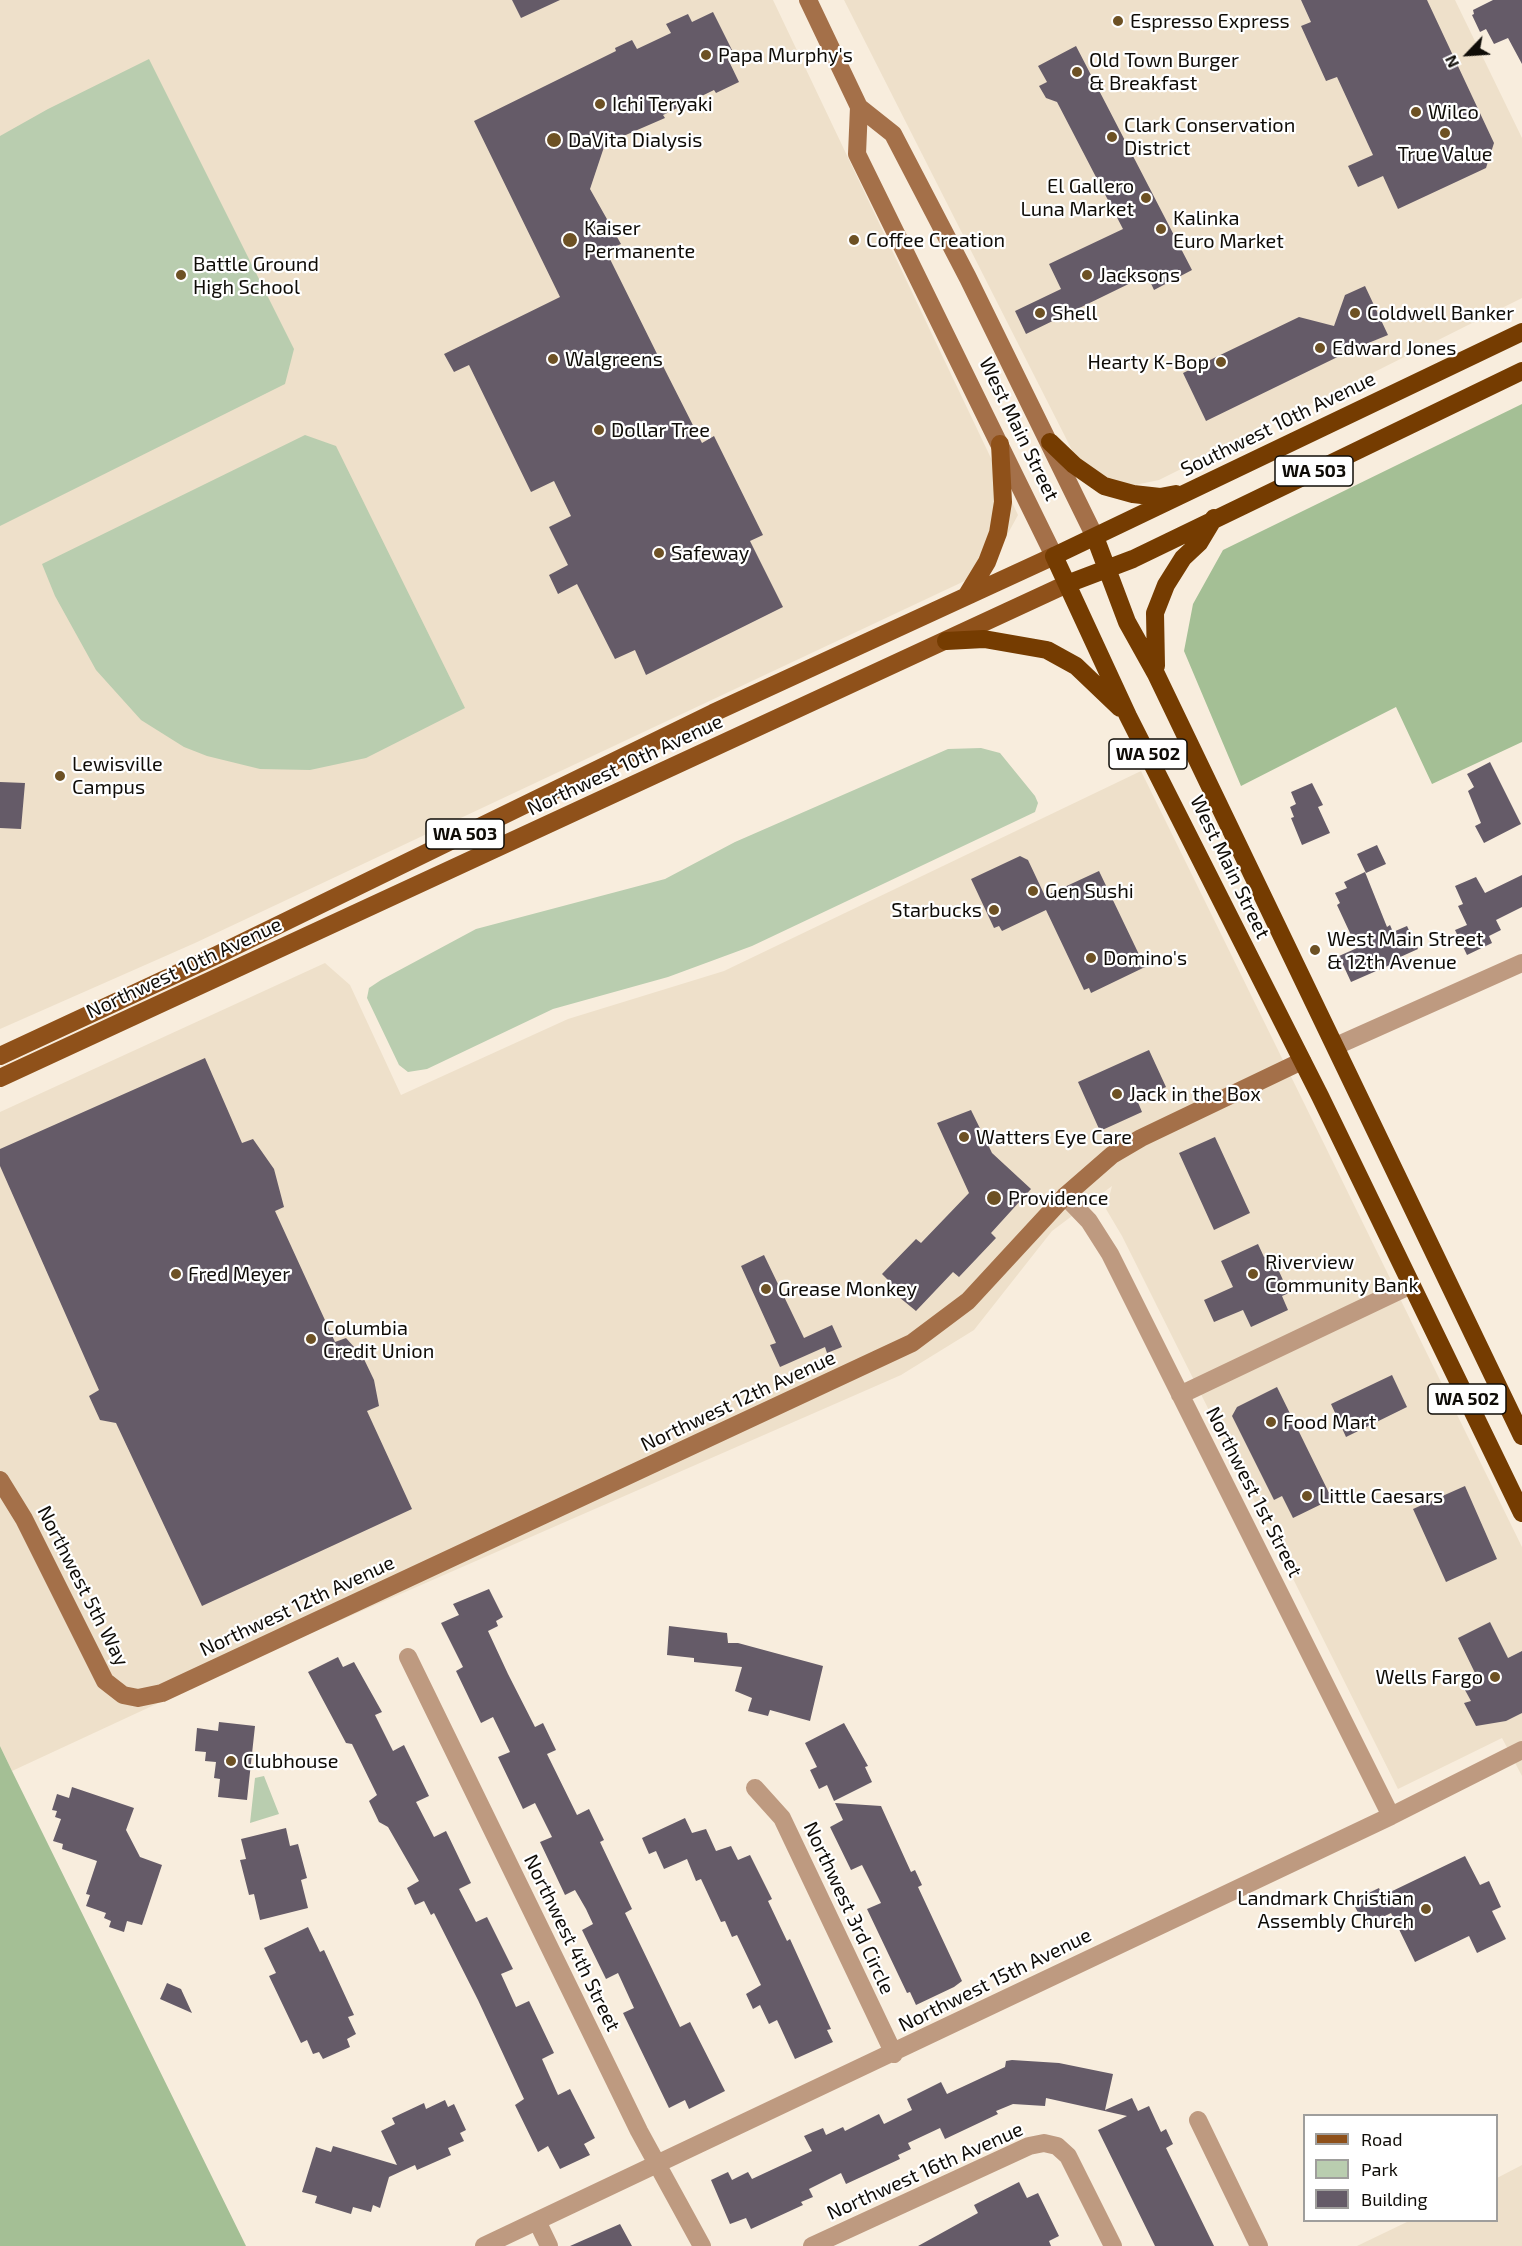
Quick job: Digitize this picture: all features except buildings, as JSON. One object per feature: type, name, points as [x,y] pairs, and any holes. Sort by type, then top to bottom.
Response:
[{"type":"highway","name":"Southwest 10th Avenue","points":[[1054,556],[1522,332]]},
{"type":"highway","name":"WA 503","points":[[1106,569],[1133,559],[1522,371]]},
{"type":"highway","points":[[1050,442],[1074,465],[1104,486],[1132,494],[1160,496],[1186,493]]},
{"type":"highway","points":[[1156,674],[1155,613],[1162,594],[1183,558],[1199,543],[1214,518]]},
{"type":"highway","name":"West Main Street","points":[[1095,537],[1123,613],[1156,674],[1522,1436]]},
{"type":"highway","name":"West Main Street","points":[[1054,556],[1128,716],[1302,1061],[1522,1513]]},
{"type":"highway","name":"Northwest 10th Avenue","points":[[1067,584],[1106,569]]},
{"type":"highway","points":[[946,640],[984,639],[1047,650],[1076,666],[1128,716]]},
{"type":"main road","points":[[967,595],[987,562],[998,533],[1004,502],[1000,444]]},
{"type":"main road","name":"Northwest 10th Avenue","points":[[0,1056],[217,955],[713,713],[1054,556]]},
{"type":"main road","name":"Northwest 10th Avenue","points":[[0,1078],[1067,584]]},
{"type":"street","name":"West Main Street","points":[[808,0],[859,107],[893,134],[1050,442],[1095,537]]},
{"type":"street","name":"West Main Street","points":[[859,107],[857,154],[1054,556]]},
{"type":"street","points":[[1336,1046],[1522,963]]},
{"type":"street","name":"Northwest 12th Avenue","points":[[138,1698],[162,1693],[912,1343],[959,1308],[990,1281],[1065,1196],[1112,1155],[1141,1138],[1302,1061]]},
{"type":"street","name":"Northwest 1st Street","points":[[1065,1196],[1089,1221],[1110,1254],[1391,1816]]},
{"type":"street","points":[[1180,1395],[1411,1285]]},
{"type":"street","name":"Northwest 5th Way","points":[[0,1480],[24,1518],[105,1681],[123,1695],[138,1698]]},
{"type":"street","name":"Northwest 4th Street","points":[[408,1657],[639,2131],[702,2246]]},
{"type":"street","name":"Northwest 15th Avenue","points":[[484,2246],[657,2162],[894,2054],[1391,1816],[1522,1750]]},
{"type":"street","name":"Northwest 3rd Circle","points":[[755,1788],[782,1818],[894,2054]]},
{"type":"street","points":[[1198,2120],[1259,2246]]},
{"type":"street","name":"Northwest 16th Avenue","points":[[812,2246],[1029,2146],[1044,2143],[1057,2146],[1068,2156],[1113,2246]]},
{"type":"street","points":[[537,2221],[549,2246]]},
{"type":"shaded area","points":[[0,0],[773,0],[1018,515],[988,570],[195,943],[0,1029]]},
{"type":"shaded area","points":[[844,0],[1455,0],[1522,138],[1522,298],[1159,480],[1135,485],[1109,482],[1078,462]]},
{"type":"shaded area","points":[[1141,771],[1522,1547],[1522,1776],[1502,1738],[1398,1789],[1122,1236],[1106,1209],[1112,1186],[1052,1231],[974,1330],[901,1375],[277,1648],[12,1771],[0,1746],[0,1112],[325,963],[350,985],[401,1095],[568,1019],[724,971]]},
{"type":"shaded area","points":[[1522,2165],[1522,2246],[1357,2246],[1407,2222],[1498,2222],[1498,2177]]},
{"type":"green space","points":[[149,59],[294,349],[285,384],[0,526],[0,136],[48,109]]},
{"type":"green space","points":[[1522,404],[1522,742],[1432,784],[1396,707],[1241,786],[1184,651],[1193,604],[1223,550]]},
{"type":"green space","points":[[305,435],[336,446],[465,708],[366,758],[310,770],[260,769],[207,756],[184,747],[141,720],[96,670],[55,596],[42,564]]},
{"type":"green space","points":[[981,748],[1000,753],[1035,796],[1038,803],[1035,812],[752,946],[668,977],[553,1009],[427,1069],[408,1072],[399,1065],[367,998],[369,988],[381,980],[476,929],[665,879],[735,842],[948,749]]},
{"type":"green space","points":[[0,1746],[12,1771],[246,2246],[0,2246]]},
{"type":"green space","points":[[264,1776],[279,1814],[250,1823],[255,1778]]},
{"type":"place","name":"Espresso Express","points":[[1118,21]]},
{"type":"place","name":"Papa Murphy's","points":[[706,55]]},
{"type":"place","name":"Old Town Burger & Breakfast","points":[[1077,72]]},
{"type":"place","name":"Ichi Teryaki","points":[[600,104]]},
{"type":"place","name":"Wilco","points":[[1416,112]]},
{"type":"place","name":"True Value","points":[[1445,133]]},
{"type":"place","name":"Clark Conservation District","points":[[1112,137]]},
{"type":"place","name":"DaVita Dialysis","points":[[554,140]]},
{"type":"place","name":"El Gallero Luna Market","points":[[1146,198]]},
{"type":"place","name":"Kalinka Euro Market","points":[[1161,229]]},
{"type":"place","name":"Kaiser Permanente","points":[[570,240]]},
{"type":"place","name":"Coffee Creation","points":[[854,240]]},
{"type":"place","name":"Battle Ground High School","points":[[181,275]]},
{"type":"place","name":"Jacksons","points":[[1087,275]]},
{"type":"place","name":"Shell","points":[[1040,313]]},
{"type":"place","name":"Coldwell Banker","points":[[1355,313]]},
{"type":"place","name":"Edward Jones","points":[[1320,348]]},
{"type":"place","name":"Walgreens","points":[[553,359]]},
{"type":"place","name":"Hearty K-Bop","points":[[1221,362]]},
{"type":"place","name":"Dollar Tree","points":[[599,430]]},
{"type":"place","name":"Safeway","points":[[659,553]]},
{"type":"place","name":"Lewisville Campus","points":[[60,776]]},
{"type":"place","name":"Gen Sushi","points":[[1033,891]]},
{"type":"place","name":"Starbucks","points":[[994,910]]},
{"type":"place","name":"West Main Street & 12th Avenue","points":[[1315,950]]},
{"type":"place","name":"Domino's","points":[[1091,958]]},
{"type":"place","name":"Jack in the Box","points":[[1117,1094]]},
{"type":"place","name":"Watters Eye Care","points":[[964,1137]]},
{"type":"place","name":"Providence","points":[[994,1198]]},
{"type":"place","name":"Fred Meyer","points":[[176,1274]]},
{"type":"place","name":"Riverview Community Bank","points":[[1253,1274]]},
{"type":"place","name":"Grease Monkey","points":[[766,1289]]},
{"type":"place","name":"Columbia Credit Union","points":[[311,1339]]},
{"type":"place","name":"Food Mart","points":[[1271,1422]]},
{"type":"place","name":"Little Caesars","points":[[1307,1496]]},
{"type":"place","name":"Wells Fargo","points":[[1495,1677]]},
{"type":"place","name":"Clubhouse","points":[[231,1761]]},
{"type":"place","name":"Landmark Christian Assembly Church","points":[[1426,1909]]}]
